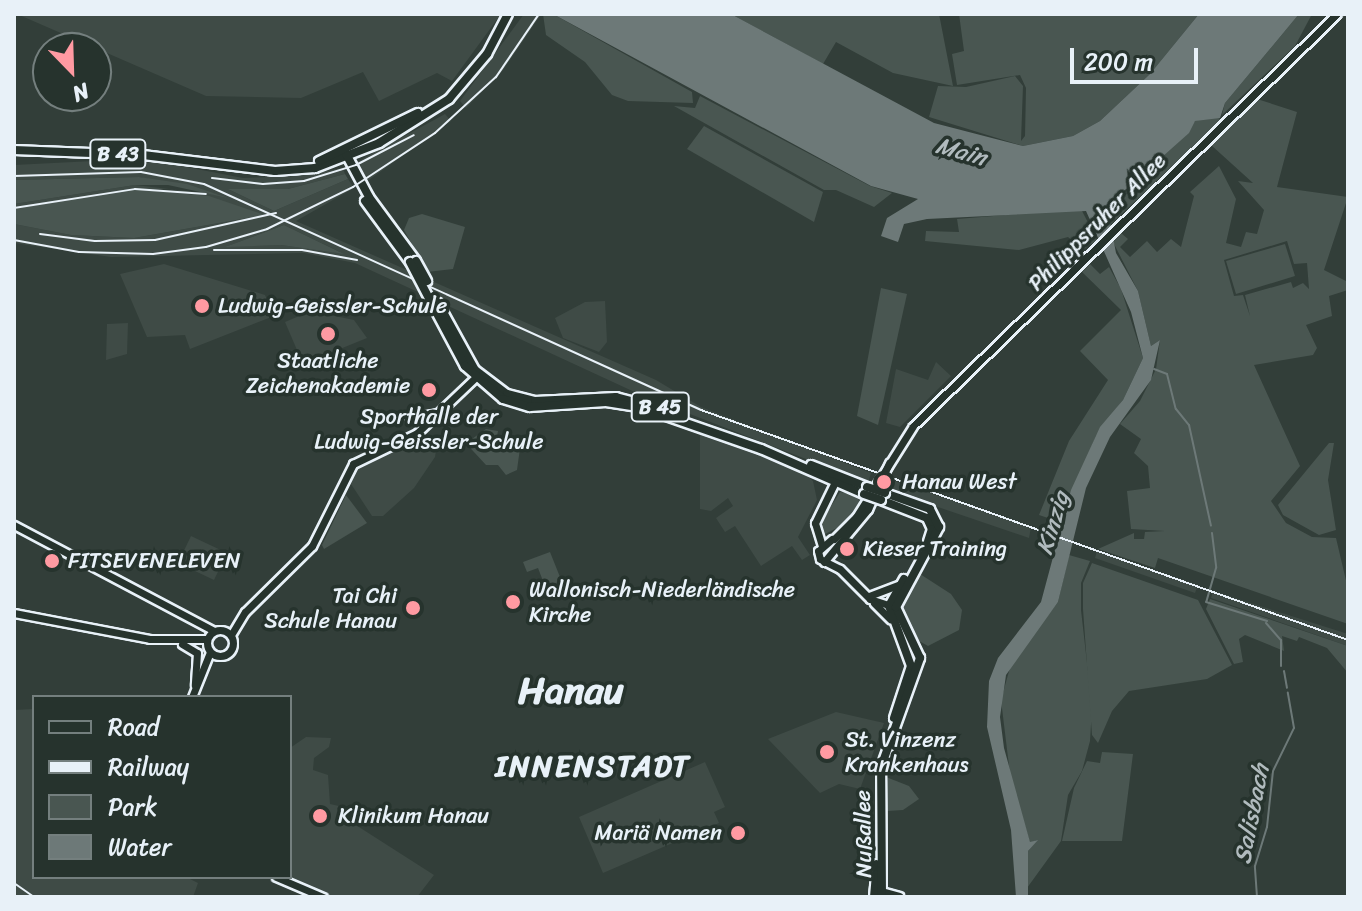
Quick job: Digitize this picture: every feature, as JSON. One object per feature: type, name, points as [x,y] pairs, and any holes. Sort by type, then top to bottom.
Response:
[{"type":"main road","name":"B 43","points":[[17,149],[300,170],[379,143],[448,96],[476,69],[508,14]]},
{"type":"main road","name":"Philippsruher Allee","points":[[836,543],[856,517],[913,426],[1337,14]]},
{"type":"main road","name":"B 45","points":[[344,153],[369,197],[413,261],[486,389],[530,407],[606,402],[643,408],[836,479]]},
{"type":"main road","name":"B 45","points":[[477,377],[524,400],[605,396],[646,403],[836,479],[935,514],[936,536],[892,607]]},
{"type":"main road","points":[[193,695],[210,643],[228,633],[312,546],[356,460],[411,437],[477,377]]},
{"type":"main road","points":[[463,390],[486,389]]},
{"type":"main road","points":[[409,418],[438,413]]},
{"type":"main road","points":[[822,546],[815,523],[836,479]]},
{"type":"main road","name":"B 45","points":[[883,496],[920,513],[932,525],[926,545],[900,584],[892,607]]},
{"type":"main road","points":[[14,525],[195,621],[210,643]]},
{"type":"main road","points":[[816,532],[836,543],[842,571]]},
{"type":"main road","points":[[836,543],[822,546],[817,555],[842,571],[890,619]]},
{"type":"main road","points":[[824,562],[836,543]]},
{"type":"main road","points":[[868,597],[880,596],[900,584]]},
{"type":"main road","points":[[868,597],[892,607]]},
{"type":"main road","name":"Nußallee","points":[[878,894],[877,768],[911,666],[890,619],[892,607]]},
{"type":"main road","name":"Nußallee","points":[[878,894],[880,770],[920,658],[892,607]]},
{"type":"main road","points":[[14,613],[176,641],[210,643],[230,652],[228,633]]},
{"type":"main road","points":[[176,641],[197,653],[197,681]]},
{"type":"main road","points":[[281,879],[323,897]]},
{"type":"main road","points":[[878,894],[899,897]]},
{"type":"shaded area","points":[[17,14],[501,14],[452,81],[437,73],[379,101],[363,72],[301,98],[206,96],[112,55],[112,32],[58,32]]},
{"type":"shaded area","points":[[524,14],[540,16],[503,70],[466,108],[460,101]]},
{"type":"shaded area","points":[[445,114],[451,121],[366,182],[355,163]]},
{"type":"shaded area","points":[[113,160],[171,164],[243,178],[299,176],[343,168],[345,174],[288,189],[230,190],[274,211],[348,179],[354,188],[296,221],[656,380],[701,407],[871,473],[868,483],[641,395],[355,263],[304,253],[111,257],[14,243],[14,224],[71,235],[134,238],[264,215],[174,190],[220,195],[139,177],[14,180],[14,165]],"holes":[[[284,225],[340,252],[281,245],[228,246]]]},
{"type":"shaded area","points":[[135,185],[169,189],[133,189],[14,209],[14,204]]},
{"type":"shaded area","name":"Ludwig-Geissler-Schule","points":[[164,264],[265,295],[274,316],[190,349],[185,335],[147,337],[120,274]]},
{"type":"shaded area","points":[[605,301],[607,342],[599,352],[563,338],[555,318],[585,302]]},
{"type":"shaded area","name":"Staatliche Zeichenakademie","points":[[311,311],[354,320],[367,338],[303,364],[285,322]]},
{"type":"shaded area","points":[[128,323],[127,354],[106,360],[107,324]]},
{"type":"shaded area","points":[[936,362],[951,376],[900,427],[886,423],[896,369],[928,380]]},
{"type":"shaded area","points":[[700,429],[800,470],[813,481],[817,500],[798,537],[810,555],[802,560],[792,546],[761,566],[735,526],[725,532],[716,518],[733,506],[728,498],[711,511],[700,509]]},
{"type":"shaded area","points":[[423,438],[436,451],[435,457],[414,488],[383,516],[372,516],[351,484],[354,473],[368,460]]},
{"type":"shaded area","points":[[892,480],[1031,527],[1029,538],[888,490]]},
{"type":"shaded area","points":[[191,536],[227,553],[214,580],[178,563]]},
{"type":"shaded area","points":[[1097,551],[1198,585],[1195,593],[1095,558]]},
{"type":"shaded area","points":[[1213,591],[1348,634],[1348,646],[1211,598]]},
{"type":"shaded area","points":[[32,709],[32,879],[190,879],[198,883],[193,897],[14,897],[14,710]]},
{"type":"shaded area","name":"St. Vinzenz Krankenhaus","points":[[836,712],[884,723],[860,789],[839,784],[820,793],[768,739]]},
{"type":"shaded area","name":"Klinikum Hanau","points":[[306,737],[331,738],[329,747],[314,758],[313,770],[328,775],[330,804],[352,809],[348,820],[434,875],[417,897],[333,897],[291,879],[292,747]]},
{"type":"shaded area","points":[[705,762],[725,807],[714,812],[719,823],[603,873],[579,817]]},
{"type":"green space","points":[[543,14],[553,14],[692,92],[693,103],[628,101],[612,95],[585,62],[546,35]]},
{"type":"green space","points":[[731,14],[939,14],[953,86],[893,73],[836,42],[823,64]]},
{"type":"green space","points":[[959,14],[1199,14],[1150,74],[1100,121],[1073,136],[1023,146],[929,117],[938,86],[966,87],[1015,76],[1023,86],[1021,141],[1025,136],[1026,88],[1020,75],[957,85],[952,54],[964,51]]},
{"type":"green space","points":[[1299,14],[1312,14],[1295,46],[1222,115],[1225,103]]},
{"type":"green space","points":[[700,96],[870,186],[892,193],[874,207],[836,190],[824,190],[674,106],[695,108]]},
{"type":"green space","points":[[1254,98],[1297,112],[1277,187],[1348,197],[1324,270],[1348,282],[1348,290],[1329,296],[1332,316],[1306,325],[1317,348],[1313,355],[1254,365],[1300,466],[1271,501],[1286,523],[1312,537],[1336,538],[1348,589],[1348,624],[1158,558],[1155,568],[1098,549],[1134,533],[1134,539],[1144,539],[1145,532],[1165,531],[1131,529],[1127,491],[1150,488],[1148,466],[1134,453],[1141,439],[1120,424],[1140,401],[1156,369],[1160,340],[1151,346],[1138,291],[1113,242],[1121,233],[1128,239],[1120,247],[1130,257],[1147,241],[1157,252],[1171,239],[1181,247],[1194,196],[1190,192],[1219,166],[1236,199],[1226,243],[1241,247],[1246,232],[1257,234],[1264,210],[1238,181],[1253,183],[1211,145]],"holes":[[[1287,241],[1294,264],[1307,263],[1309,289],[1303,283],[1293,288],[1291,282],[1245,295],[1250,316],[1243,295],[1234,296],[1224,260]]]},
{"type":"green space","points":[[1214,115],[1221,120],[1109,226],[1109,202],[1132,188],[1195,121]]},
{"type":"green space","points":[[704,126],[823,192],[814,222],[687,149]]},
{"type":"green space","points":[[345,174],[348,179],[274,211],[228,189],[288,189]]},
{"type":"green space","points":[[139,177],[187,184],[228,198],[168,185],[135,185],[14,204],[14,180]]},
{"type":"green space","points":[[133,189],[209,196],[265,215],[134,238],[71,235],[14,224],[14,209]]},
{"type":"green space","points":[[1081,209],[1097,240],[1083,250],[1068,237],[1019,250],[925,241],[926,231],[959,232],[957,219]]},
{"type":"green space","points":[[422,214],[465,227],[453,269],[427,272],[404,230],[409,218]]},
{"type":"green space","points":[[284,225],[344,254],[281,245],[225,247]]},
{"type":"green space","points":[[1285,244],[1295,276],[1236,294],[1226,261]]},
{"type":"green space","points":[[1090,264],[1100,274],[1109,267],[1121,289],[1143,358],[1123,400],[1096,436],[1060,522],[1039,515],[1069,441],[1108,380],[1080,351],[1121,310],[1082,272]]},
{"type":"green space","points":[[881,288],[907,294],[878,425],[857,416]]},
{"type":"green space","points":[[486,429],[498,431],[496,442],[520,448],[517,470],[506,475],[498,465],[486,465],[461,438],[467,434],[472,439]]},
{"type":"green space","points":[[1329,443],[1334,443],[1328,480],[1336,530],[1319,535],[1283,515],[1278,505]]},
{"type":"green space","points":[[840,492],[856,495],[860,502],[843,525],[825,534],[818,527]]},
{"type":"green space","points":[[346,495],[367,523],[324,549],[322,545]]},
{"type":"green space","points":[[550,552],[564,587],[548,594],[538,568],[527,572],[523,562]]},
{"type":"green space","points":[[1069,555],[1090,561],[1081,583],[1081,610],[1092,707],[1090,741],[1082,771],[1068,795],[1061,841],[1027,888],[1028,851],[1037,840],[1030,843],[1010,774],[1001,700],[1011,664],[1058,602]]},
{"type":"green space","points":[[1092,563],[1198,600],[1232,665],[1207,679],[1129,691],[1112,711],[1098,743],[1092,735],[1083,609],[1083,583]]},
{"type":"green space","points":[[920,574],[951,594],[962,610],[959,630],[928,646],[912,637],[900,607]]},
{"type":"green space","points":[[1210,599],[1348,646],[1348,673],[1327,648],[1299,637],[1297,641],[1282,636],[1284,651],[1245,635],[1239,639],[1243,662],[1234,664],[1206,609]]},
{"type":"green space","points":[[1102,752],[1133,754],[1122,841],[1062,841],[1074,788],[1087,761],[1100,763]]},
{"type":"green space","points":[[886,777],[909,786],[919,799],[903,810],[887,811]]},
{"type":"water","name":"Main","points":[[553,14],[731,14],[934,123],[1023,146],[1073,136],[1100,121],[1150,74],[1199,14],[1299,14],[1225,103],[1220,118],[1195,121],[1189,133],[1107,206],[1116,253],[1138,291],[1151,346],[1160,340],[1151,380],[1110,437],[1086,488],[1058,602],[1006,675],[1000,717],[1004,748],[1030,842],[1038,840],[1028,851],[1028,897],[1016,897],[1011,830],[987,727],[989,681],[998,658],[1041,602],[1071,490],[1100,427],[1123,400],[1143,358],[1131,312],[1086,211],[927,219],[904,224],[898,242],[881,236],[887,218],[918,199],[871,186]]},
{"type":"waterway","name":"Salisbach","points":[[1154,369],[1167,374],[1176,409],[1189,425],[1211,526]]},
{"type":"waterway","name":"Salisbach","points":[[1212,533],[1216,568],[1206,602],[1267,621]]},
{"type":"waterway","name":"Salisbach","points":[[1266,623],[1281,640],[1281,666]]},
{"type":"waterway","name":"Salisbach","points":[[1284,671],[1287,688]]},
{"type":"waterway","name":"Salisbach","points":[[1257,897],[1255,866],[1267,827],[1273,771],[1294,728],[1288,693]]},
{"type":"railway","points":[[14,240],[79,252],[153,254],[206,247],[267,229],[353,187],[435,133],[496,77],[539,14]]},
{"type":"railway","points":[[212,178],[263,184],[304,181],[356,165],[414,135]]},
{"type":"railway","points":[[14,176],[141,172],[204,184],[701,410],[1348,640]]},
{"type":"railway","points":[[14,208],[135,189],[206,194]]},
{"type":"railway","points":[[40,234],[95,241],[155,240],[276,213]]},
{"type":"railway","points":[[214,250],[302,250],[357,260]]},
{"type":"railway","points":[[14,883],[34,897]]},
{"type":"place","name":"Ludwig-Geissler-Schule","points":[[202,306]]},
{"type":"place","name":"Staatliche Zeichenakademie","points":[[328,334]]},
{"type":"place","name":"Sporthalle der Ludwig-Geissler-Schule","points":[[429,390]]},
{"type":"place","name":"Hanau West","points":[[884,482]]},
{"type":"place","name":"Kieser Training","points":[[847,549]]},
{"type":"place","name":"FITSEVENELEVEN","points":[[52,561]]},
{"type":"place","name":"Wallonisch-Niederländische Kirche","points":[[513,602]]},
{"type":"place","name":"Tai Chi Schule Hanau","points":[[413,608]]},
{"type":"place","name":"St. Vinzenz Krankenhaus","points":[[827,752]]},
{"type":"place","name":"Klinikum Hanau","points":[[320,816]]},
{"type":"place","name":"Mariä Namen","points":[[738,833]]},
{"type":"district","name":"Hanau","points":[[571,691]]},
{"type":"district","name":"INNENSTADT","points":[[593,766]]},
{"type":"water label","name":"Kinzig","points":[[1053,523]]}]
